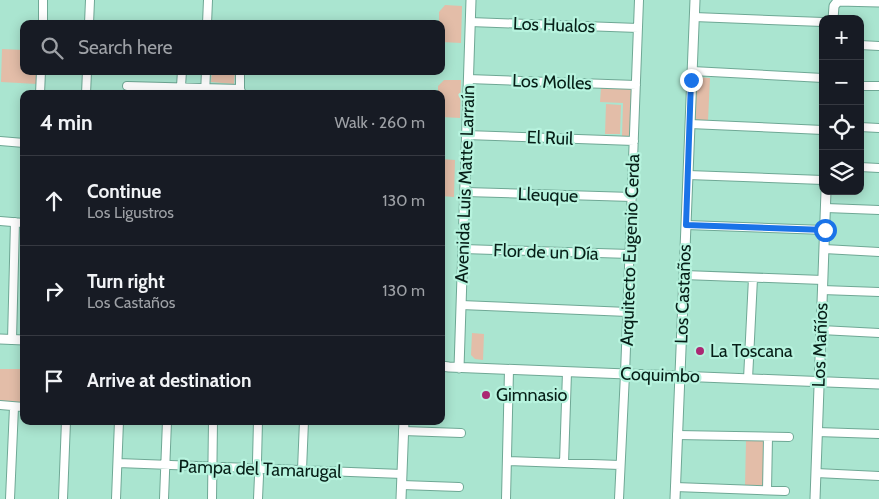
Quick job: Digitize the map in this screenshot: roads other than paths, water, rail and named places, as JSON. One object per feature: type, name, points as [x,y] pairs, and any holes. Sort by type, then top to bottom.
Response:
[{"type":"street","points":[[42,20],[44,0]]},
{"type":"street","points":[[89,20],[90,0]]},
{"type":"street","points":[[207,20],[208,0]]},
{"type":"street","name":"Avenida Luis Matte Larraín","points":[[459,368],[471,0]]},
{"type":"street","name":"Arquitecto Eugenio Cerda","points":[[619,499],[628,312],[638,0]]},
{"type":"street","name":"Los Castaños","points":[[675,499],[695,0]]},
{"type":"street","points":[[833,15],[835,1],[879,2]]},
{"type":"street","points":[[694,17],[819,22]]},
{"type":"street","name":"Los Hualos","points":[[470,22],[638,28]]},
{"type":"street","points":[[864,45],[879,46]]},
{"type":"street","points":[[692,72],[819,78]]},
{"type":"street","points":[[40,90],[41,75]]},
{"type":"street","points":[[86,90],[87,75]]},
{"type":"street","points":[[181,86],[182,75]]},
{"type":"street","points":[[127,86],[181,86],[205,90],[206,75]]},
{"type":"street","points":[[240,75],[241,90]]},
{"type":"street","name":"Los Molles","points":[[468,79],[636,84]]},
{"type":"street","points":[[864,86],[879,86]]},
{"type":"street","points":[[690,124],[819,130]]},
{"type":"street","points":[[864,127],[879,128]]},
{"type":"street","name":"El Ruil","points":[[466,136],[634,141]]},
{"type":"street","points":[[0,141],[20,143]]},
{"type":"street","points":[[864,168],[879,168]]},
{"type":"street","points":[[688,175],[819,180]]},
{"type":"street","name":"Lleuque","points":[[465,192],[632,197]]},
{"type":"street","name":"Los Mañíos","points":[[815,499],[826,195]]},
{"type":"street","points":[[826,208],[879,210]]},
{"type":"street","points":[[0,221],[20,223]]},
{"type":"street","points":[[12,340],[15,222]]},
{"type":"street","points":[[686,225],[825,230]]},
{"type":"street","name":"Flor de un Día","points":[[463,249],[630,254]]},
{"type":"street","points":[[824,250],[879,252]]},
{"type":"street","points":[[684,275],[823,280]]},
{"type":"street","points":[[748,379],[753,278]]},
{"type":"street","points":[[822,290],[879,292]]},
{"type":"street","points":[[461,305],[628,312]]},
{"type":"street","points":[[821,330],[879,333]]},
{"type":"street","points":[[0,339],[20,340]]},
{"type":"street","name":"Coquimbo","points":[[445,368],[879,384]]},
{"type":"street","points":[[506,499],[510,370]]},
{"type":"street","points":[[564,463],[567,372]]},
{"type":"street","points":[[0,405],[20,407]]},
{"type":"street","points":[[10,499],[14,407]]},
{"type":"street","points":[[64,499],[66,425]]},
{"type":"street","points":[[116,499],[119,425]]},
{"type":"street","points":[[164,499],[167,425]]},
{"type":"street","points":[[212,499],[213,425]]},
{"type":"street","points":[[258,425],[258,499]]},
{"type":"street","points":[[302,470],[304,425]]},
{"type":"street","points":[[401,499],[404,425]]},
{"type":"street","points":[[403,431],[461,433]]},
{"type":"street","points":[[817,432],[879,434]]},
{"type":"street","points":[[677,435],[789,437]]},
{"type":"street","points":[[767,490],[768,437]]},
{"type":"street","points":[[507,461],[620,465]]},
{"type":"street","name":"Pampa del Tamarugal","points":[[118,463],[402,474]]},
{"type":"street","points":[[816,473],[879,476]]},
{"type":"street","points":[[402,485],[459,487]]},
{"type":"street","points":[[675,487],[785,491]]},
{"type":"place","name":"La Toscana","points":[[700,351]]},
{"type":"place","name":"Gimnasio","points":[[486,395]]}]
